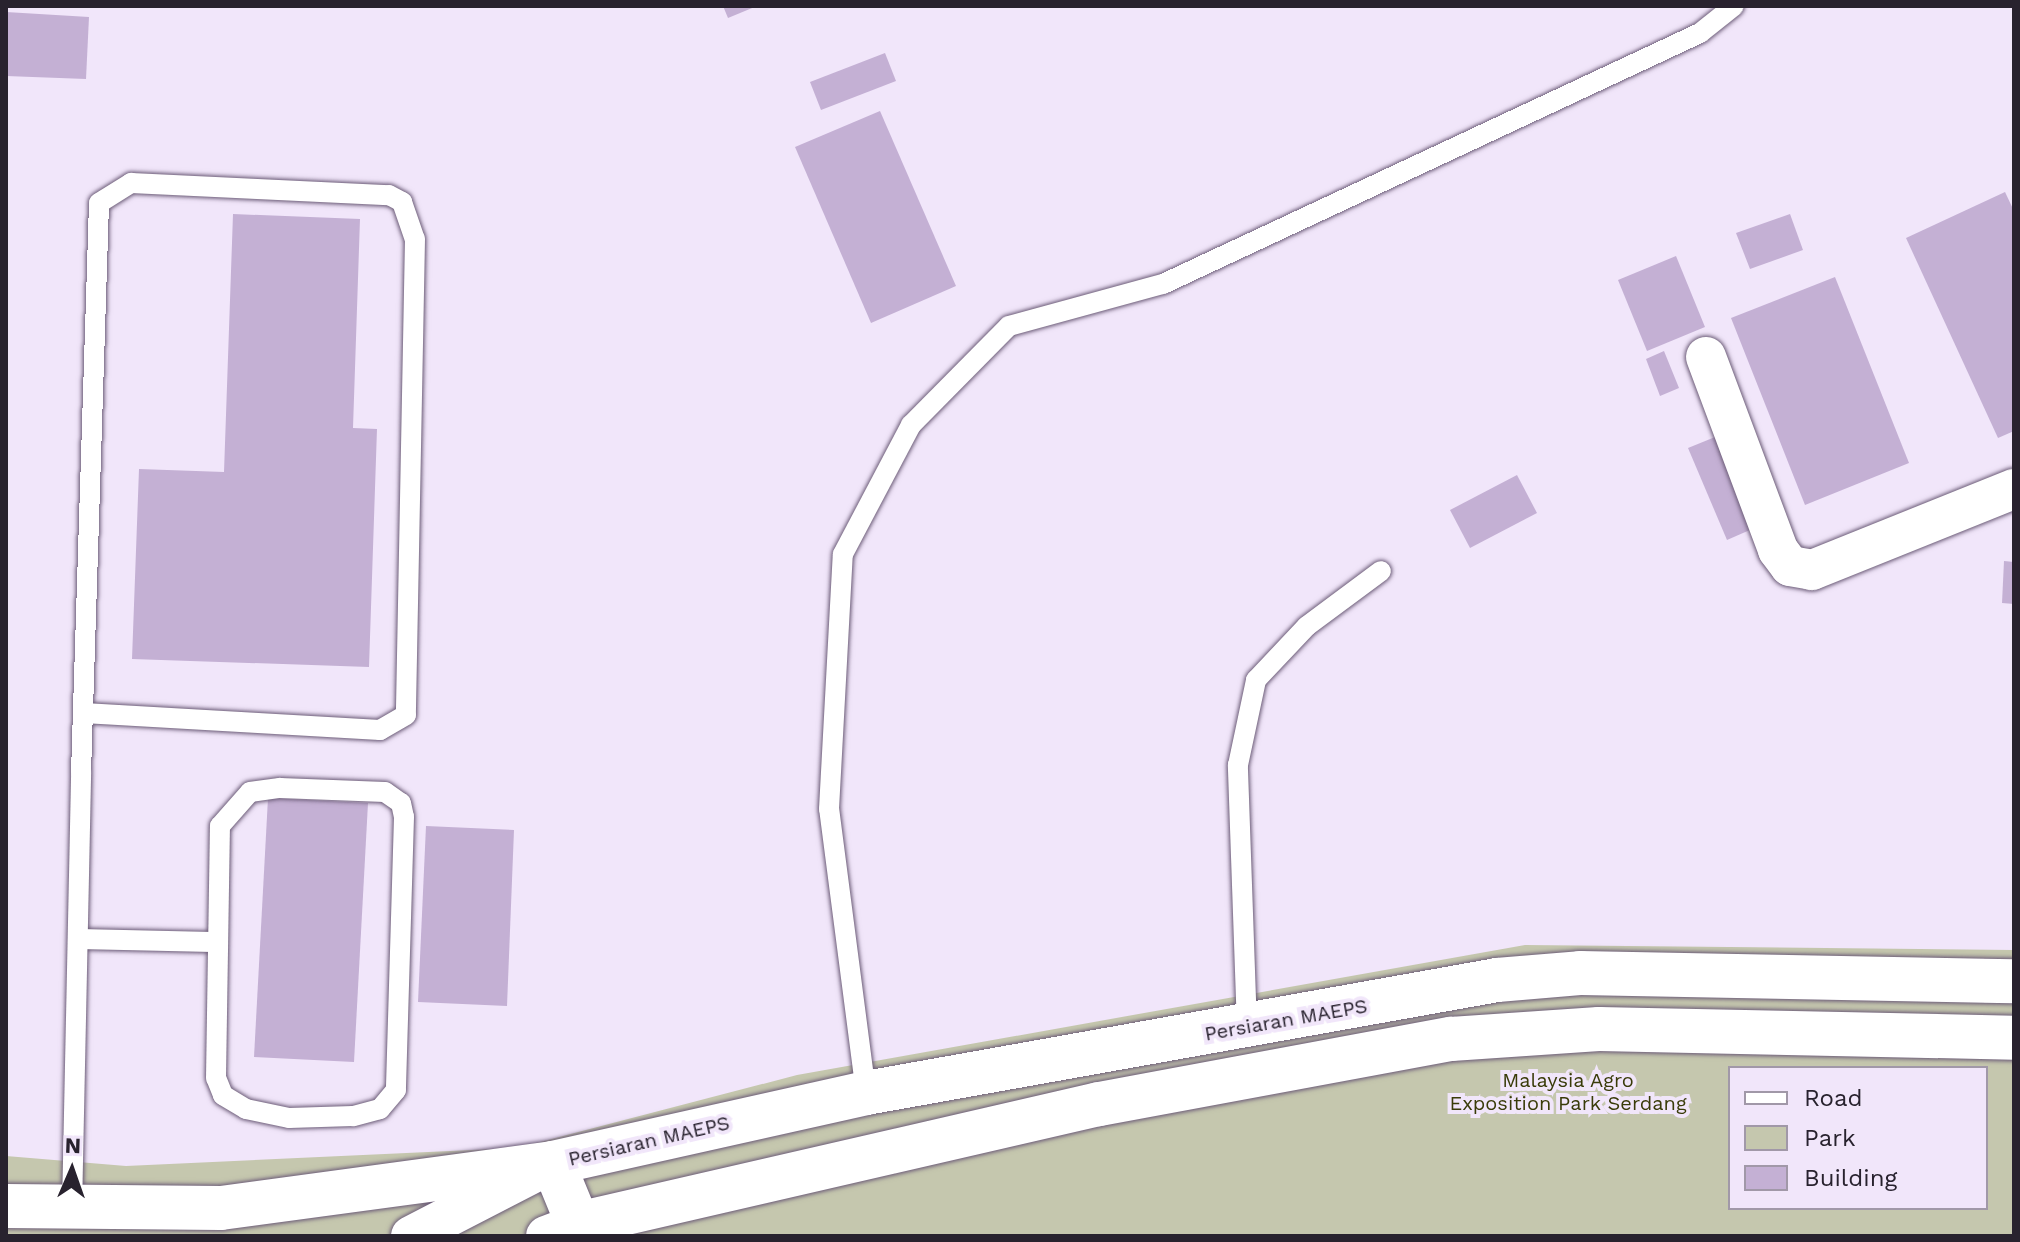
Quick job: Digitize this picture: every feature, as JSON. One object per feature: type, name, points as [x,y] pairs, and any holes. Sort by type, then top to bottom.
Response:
[{"type":"street","points":[[1706,357],[1778,550],[1790,566],[1812,570],[2014,489]]},
{"type":"street","name":"Persiaran MAEPS","points":[[2014,981],[1580,973],[1497,980],[1247,1028],[866,1093],[553,1163],[568,1232],[1099,1104],[1451,1039],[1599,1029],[2014,1038]]},
{"type":"street","points":[[6,1206],[286,1220],[553,1163]]},
{"type":"street","points":[[411,1236],[553,1163]]},
{"type":"lane","points":[[866,1093],[829,809],[843,554],[911,425],[1009,326],[1163,284],[1700,33],[1734,6]]},
{"type":"lane","points":[[72,1209],[83,713],[99,203],[131,183],[389,195],[402,202],[415,239],[406,715],[380,730],[83,713]]},
{"type":"lane","points":[[1247,1028],[1238,765],[1256,680],[1307,626],[1381,571]]},
{"type":"lane","points":[[280,788],[355,790],[385,792],[401,803],[400,1065],[396,1090],[380,1109],[289,1118],[246,1109],[223,1095],[216,1078],[214,942],[220,826],[241,798],[280,788]]},
{"type":"lane","points":[[78,939],[214,942]]},
{"type":"green space","name":"Malaysia Agro Exposition Park Serdang","points":[[1525,945],[2014,950],[2014,1236],[6,1236],[6,1156],[126,1166],[517,1148],[797,1075]]},
{"type":"building","points":[[723,6],[757,6],[728,18]]},
{"type":"building","points":[[6,12],[89,17],[86,79],[6,76]]},
{"type":"building","points":[[885,53],[896,81],[821,110],[810,82]]},
{"type":"building","points":[[880,111],[956,286],[871,323],[795,147]]},
{"type":"building","points":[[2005,192],[2014,211],[2014,431],[1998,438],[1906,238]]},
{"type":"building","points":[[233,214],[360,219],[353,428],[377,429],[369,667],[132,659],[139,469],[224,472]]},
{"type":"building","points":[[1790,214],[1803,250],[1750,269],[1736,233]]},
{"type":"building","points":[[1676,256],[1705,327],[1647,351],[1618,280]]},
{"type":"building","points":[[1835,277],[1909,463],[1805,505],[1731,318]]},
{"type":"building","points":[[1664,351],[1679,388],[1660,396],[1646,359]]},
{"type":"building","points":[[1720,435],[1759,526],[1727,540],[1688,448]]},
{"type":"building","points":[[1517,475],[1537,513],[1470,548],[1450,510]]},
{"type":"building","points":[[2004,561],[2014,562],[2014,604],[2002,603]]},
{"type":"building","points":[[268,798],[368,803],[354,1062],[254,1057]]},
{"type":"building","points":[[426,826],[514,830],[507,1006],[418,1002]]}]
